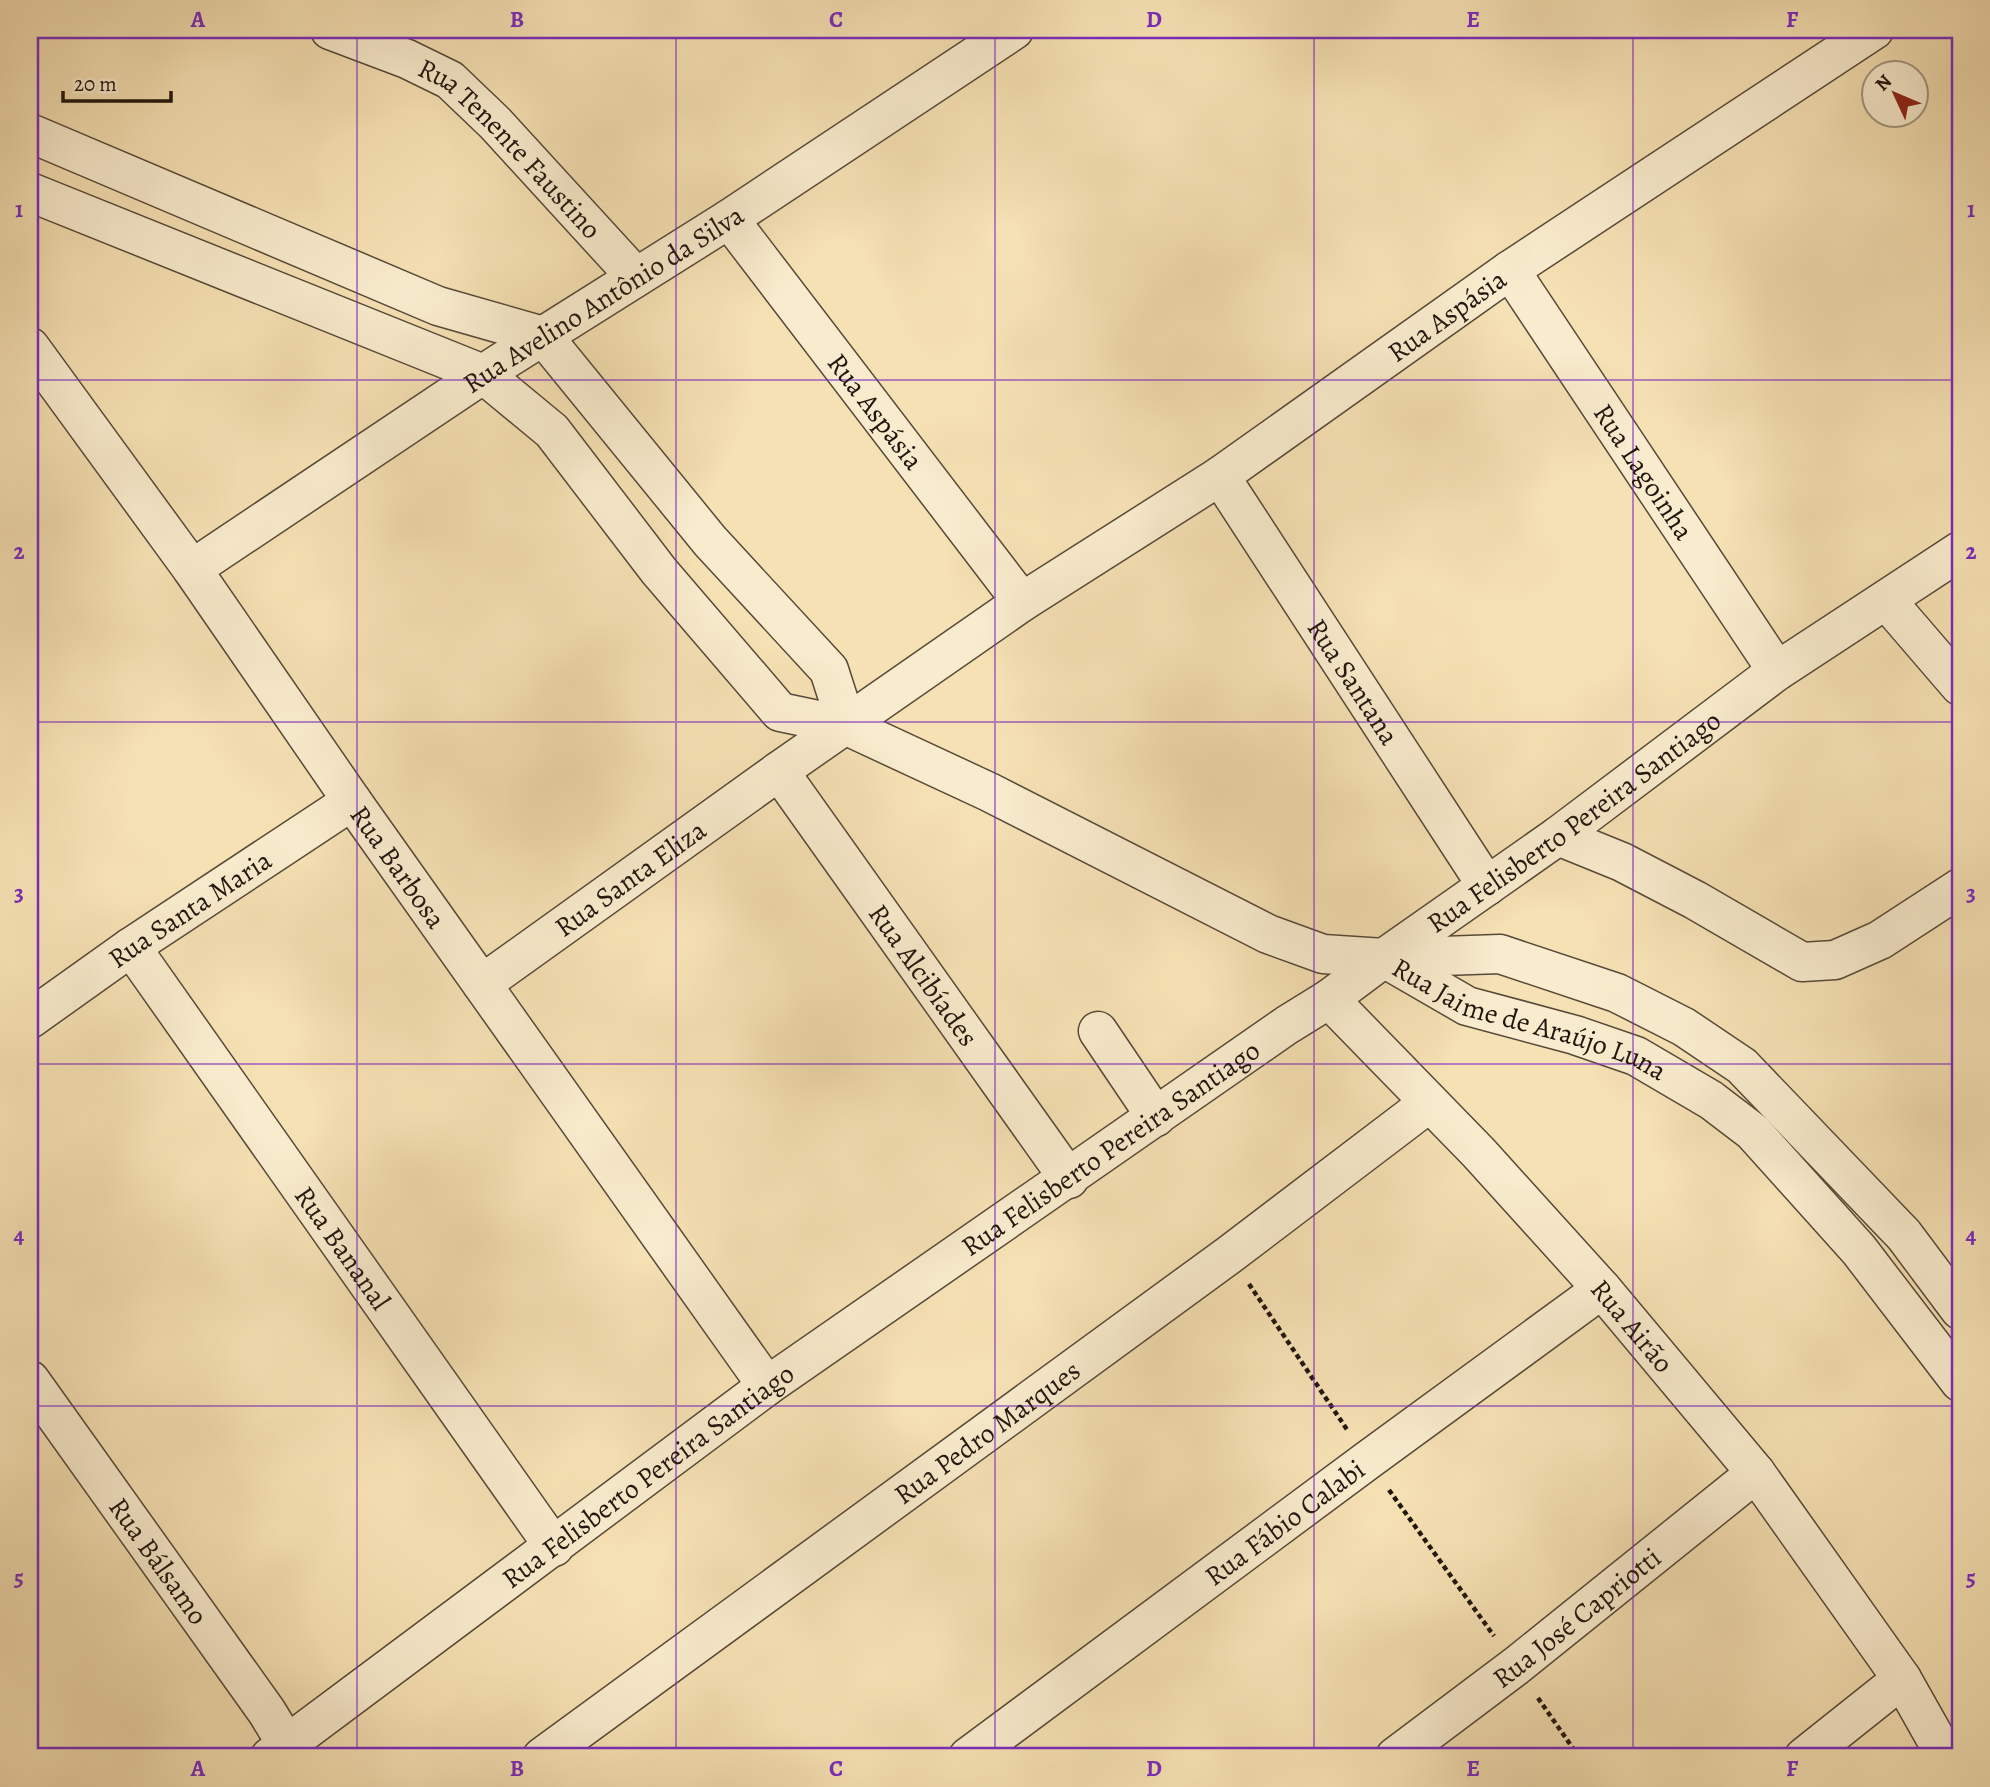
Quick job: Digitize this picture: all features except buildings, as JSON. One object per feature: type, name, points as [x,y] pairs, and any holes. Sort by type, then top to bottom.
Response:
[{"type":"street","name":"Rua Avelino Antônio da Silva","points":[[192,569],[483,374],[729,219],[1014,30]]},
{"type":"street","name":"Rua Aspásia","points":[[846,726],[1022,602],[1220,476],[1510,270],[1874,30]]},
{"type":"street","name":"Rua Tenente Faustino","points":[[337,31],[407,59],[450,80],[495,123],[635,276]]},
{"type":"street","points":[[30,133],[438,306],[543,336],[710,541],[829,670],[846,726]]},
{"type":"street","points":[[30,192],[483,374],[552,430],[659,571],[780,712],[846,726],[989,792],[1268,934],[1323,954],[1384,958]]},
{"type":"street","name":"Rua Aspásia","points":[[729,219],[1022,602]]},
{"type":"street","name":"Rua Lagoinha","points":[[1510,270],[1777,671]]},
{"type":"street","name":"Rua Barbosa","points":[[30,347],[192,569],[352,801],[767,1386]]},
{"type":"street","name":"Rua Santana","points":[[1220,476],[1487,886]]},
{"type":"street","name":"Rua Felisberto Pereira Santiago","points":[[279,1751],[767,1386],[1329,999],[1558,836],[1777,671],[1960,551]]},
{"type":"street","points":[[1886,600],[1960,686]]},
{"type":"street","name":"Rua Santa Eliza","points":[[482,984],[846,726]]},
{"type":"street","name":"Rua Alcibíades","points":[[779,771],[1069,1179]]},
{"type":"street","name":"Rua Santa Maria","points":[[30,1019],[131,947],[352,801]]},
{"type":"street","points":[[1558,836],[1646,875],[1802,962],[1835,960],[1880,940],[1960,888]]},
{"type":"street","name":"Rua Bananal","points":[[131,947],[554,1547]]},
{"type":"street","name":"Rua Jaime de Araújo Luna","points":[[1384,958],[1500,954],[1617,993],[1684,1027],[1742,1066],[1904,1235],[1960,1310]]},
{"type":"street","name":"Rua Jaime de Araújo Luna","points":[[1384,958],[1467,1006],[1576,1035],[1636,1056],[1711,1100],[1753,1132],[1859,1250],[1960,1382]]},
{"type":"street","name":"Rua Airão","points":[[1329,999],[1479,1153],[1602,1289],[1756,1473],[1902,1679],[1946,1757]]},
{"type":"street","points":[[1098,1031],[1156,1117]]},
{"type":"street","name":"Rua Pedro Marques","points":[[542,1757],[1230,1255],[1429,1103]]},
{"type":"street","name":"Rua Fábio Calabi","points":[[968,1757],[1602,1289]]},
{"type":"street","name":"Rua Bálsamo","points":[[30,1380],[259,1701],[279,1751]]},
{"type":"street","name":"Rua José Capriotti","points":[[1395,1757],[1516,1666],[1756,1473]]},
{"type":"street","points":[[1804,1757],[1902,1679]]},
{"type":"path","points":[[1230,1255],[1368,1460],[1579,1757]]}]
